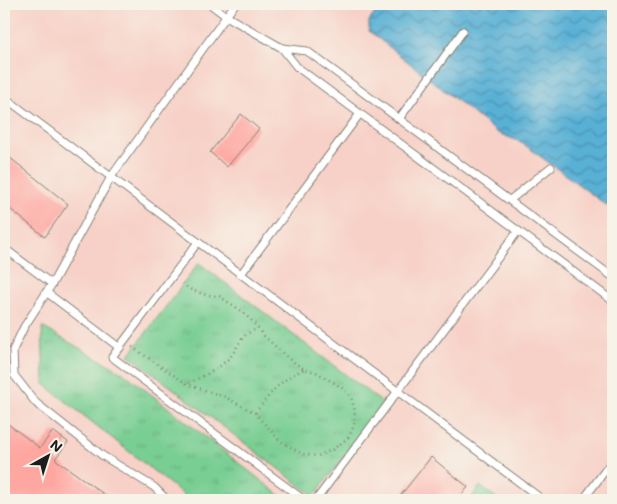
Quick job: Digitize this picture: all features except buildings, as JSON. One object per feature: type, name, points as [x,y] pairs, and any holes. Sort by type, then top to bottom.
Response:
[{"type":"lane","points":[[210,4],[226,16],[282,48],[297,67],[613,301]]},
{"type":"lane","points":[[167,500],[154,488],[103,456],[36,403],[14,376],[13,350],[24,327],[52,284],[111,177],[235,4]]},
{"type":"lane","points":[[399,119],[463,31]]},
{"type":"lane","points":[[282,48],[307,51],[613,277]]},
{"type":"lane","points":[[4,97],[543,500]]},
{"type":"lane","points":[[241,274],[359,114]]},
{"type":"lane","points":[[510,200],[551,167]]},
{"type":"lane","points":[[316,500],[518,231]]},
{"type":"lane","points":[[198,242],[112,357],[304,500]]},
{"type":"lane","points":[[4,248],[52,284]]},
{"type":"lane","points":[[46,292],[122,345]]},
{"type":"lane","points":[[583,500],[613,460]]},
{"type":"path","points":[[122,345],[188,384],[225,397],[255,413],[278,440],[302,454],[318,456],[332,450],[348,438],[354,426],[355,411],[351,397],[341,387],[316,372],[304,369],[289,359],[239,309],[219,296],[206,295],[189,289],[175,274]]},
{"type":"path","points":[[188,384],[229,358],[244,336],[250,331],[258,329]]},
{"type":"path","points":[[255,413],[282,381],[304,369]]},
{"type":"shaded area","points":[[4,4],[613,4],[613,500],[4,500]]},
{"type":"green space","points":[[199,263],[384,404],[314,496],[129,355]]},
{"type":"green space","points":[[42,327],[124,373],[286,500],[185,500],[185,496],[44,384]]},
{"type":"green space","points":[[613,484],[613,500],[603,500],[603,498]]},
{"type":"green space","points":[[480,486],[499,500],[470,500]]},
{"type":"water","points":[[382,4],[613,4],[613,210],[521,142],[498,133],[369,31],[369,21]]}]
